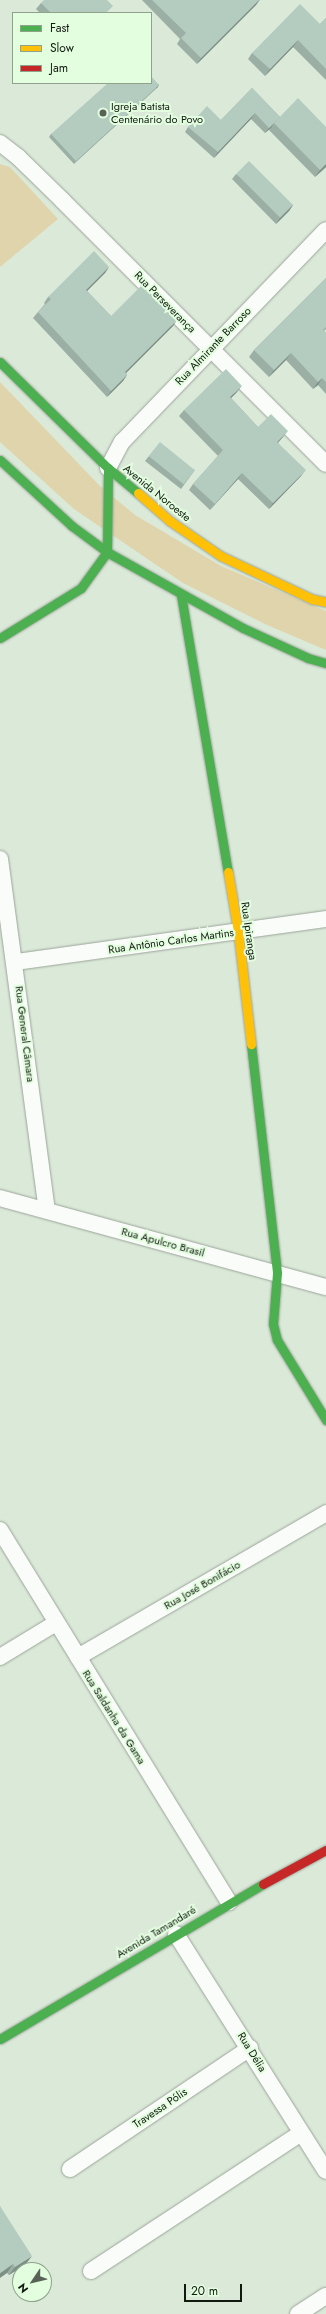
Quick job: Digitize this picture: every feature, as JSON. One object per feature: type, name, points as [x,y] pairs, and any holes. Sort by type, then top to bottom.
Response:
[{"type":"main road","name":"Avenida Noroeste","points":[[0,362],[108,468],[170,521],[221,556],[312,599],[326,602]]},
{"type":"main road","points":[[0,460],[72,526],[107,552],[181,595],[243,628],[308,658],[326,663]]},
{"type":"main road","points":[[0,638],[81,588],[92,575],[107,552],[108,468]]},
{"type":"main road","name":"Rua Ipiranga","points":[[181,595],[238,931],[277,1273],[273,1324],[277,1340],[326,1420]]},
{"type":"main road","name":"Avenida Tamandaré","points":[[0,2039],[229,1902],[326,1850]]},
{"type":"street","name":"Rua Perseverança","points":[[0,143],[18,157],[326,464]]},
{"type":"street","name":"Rua Almirante Barroso","points":[[108,468],[122,442],[326,230]]},
{"type":"street","name":"Rua General Câmara","points":[[0,859],[16,962],[47,1210]]},
{"type":"street","name":"Rua Antônio Carlos Martins","points":[[16,962],[326,919]]},
{"type":"street","name":"Rua Apulcro Brasil","points":[[0,1198],[326,1287]]},
{"type":"street","name":"Rua José Bonifácio","points":[[78,1657],[326,1512]]},
{"type":"street","name":"Rua Saldanha da Gama","points":[[0,1530],[229,1902]]},
{"type":"street","points":[[0,1657],[56,1623]]},
{"type":"street","name":"Rua Délia","points":[[176,1934],[250,2048],[326,2171]]},
{"type":"street","name":"Travessa Pólis","points":[[70,2169],[250,2048]]},
{"type":"street","points":[[91,2271],[302,2133]]},
{"type":"street","points":[[304,2312],[326,2296]]},
{"type":"shaded area","points":[[0,164],[10,167],[58,219],[0,267]]},
{"type":"shaded area","points":[[0,382],[99,485],[135,515],[221,566],[326,611],[326,650],[267,625],[183,583],[74,509],[0,442]]},
{"type":"building","points":[[44,0],[107,0],[113,6],[107,12],[50,12],[41,3]]},
{"type":"building","points":[[152,0],[259,0],[201,58],[181,38],[186,33]]},
{"type":"building","points":[[300,4],[320,24],[326,18],[326,69],[298,40],[270,69],[252,53]]},
{"type":"building","name":"Igreja Batista Centenário do Povo","points":[[152,77],[159,85],[76,161],[51,134],[107,84],[152,84]]},
{"type":"building","points":[[252,88],[280,117],[269,128],[255,113],[218,152],[188,127],[207,106],[221,120]]},
{"type":"building","points":[[298,98],[326,127],[326,164],[320,170],[274,123]]},
{"type":"building","points":[[249,161],[293,205],[280,218],[236,174]]},
{"type":"building","points":[[94,251],[109,267],[86,290],[111,316],[142,285],[177,320],[125,372],[127,375],[111,391],[38,312],[51,299],[48,297]]},
{"type":"building","points":[[326,278],[326,327],[323,330],[326,333],[326,382],[322,378],[318,382],[291,353],[274,370],[254,350]]},
{"type":"building","points":[[226,369],[242,386],[230,397],[258,427],[271,414],[288,431],[277,442],[306,470],[273,503],[242,473],[215,504],[193,484],[223,450],[184,410]]},
{"type":"building","points":[[160,442],[195,470],[184,484],[149,456]]},
{"type":"building","points":[[0,2206],[32,2256],[23,2262],[12,2262],[12,2265],[0,2273]]},
{"type":"traffic: fast","points":[[0,362],[108,468],[138,493]]},
{"type":"traffic: fast","points":[[0,460],[72,526],[107,552],[243,628],[308,658],[326,663]]},
{"type":"traffic: fast","points":[[0,638],[81,588],[107,552],[108,468]]},
{"type":"traffic: fast","points":[[181,595],[228,872]]},
{"type":"traffic: fast","points":[[251,1044],[277,1273],[273,1324],[277,1340],[326,1420]]},
{"type":"traffic: fast","points":[[0,2039],[263,1884]]},
{"type":"traffic: slow","points":[[138,493],[170,521],[221,556],[312,599],[326,602]]},
{"type":"traffic: slow","points":[[228,872],[238,931],[251,1044]]},
{"type":"traffic: jam","points":[[263,1884],[326,1850]]},
{"type":"place","name":"Igreja Batista Centenário do Povo","points":[[103,113]]}]
